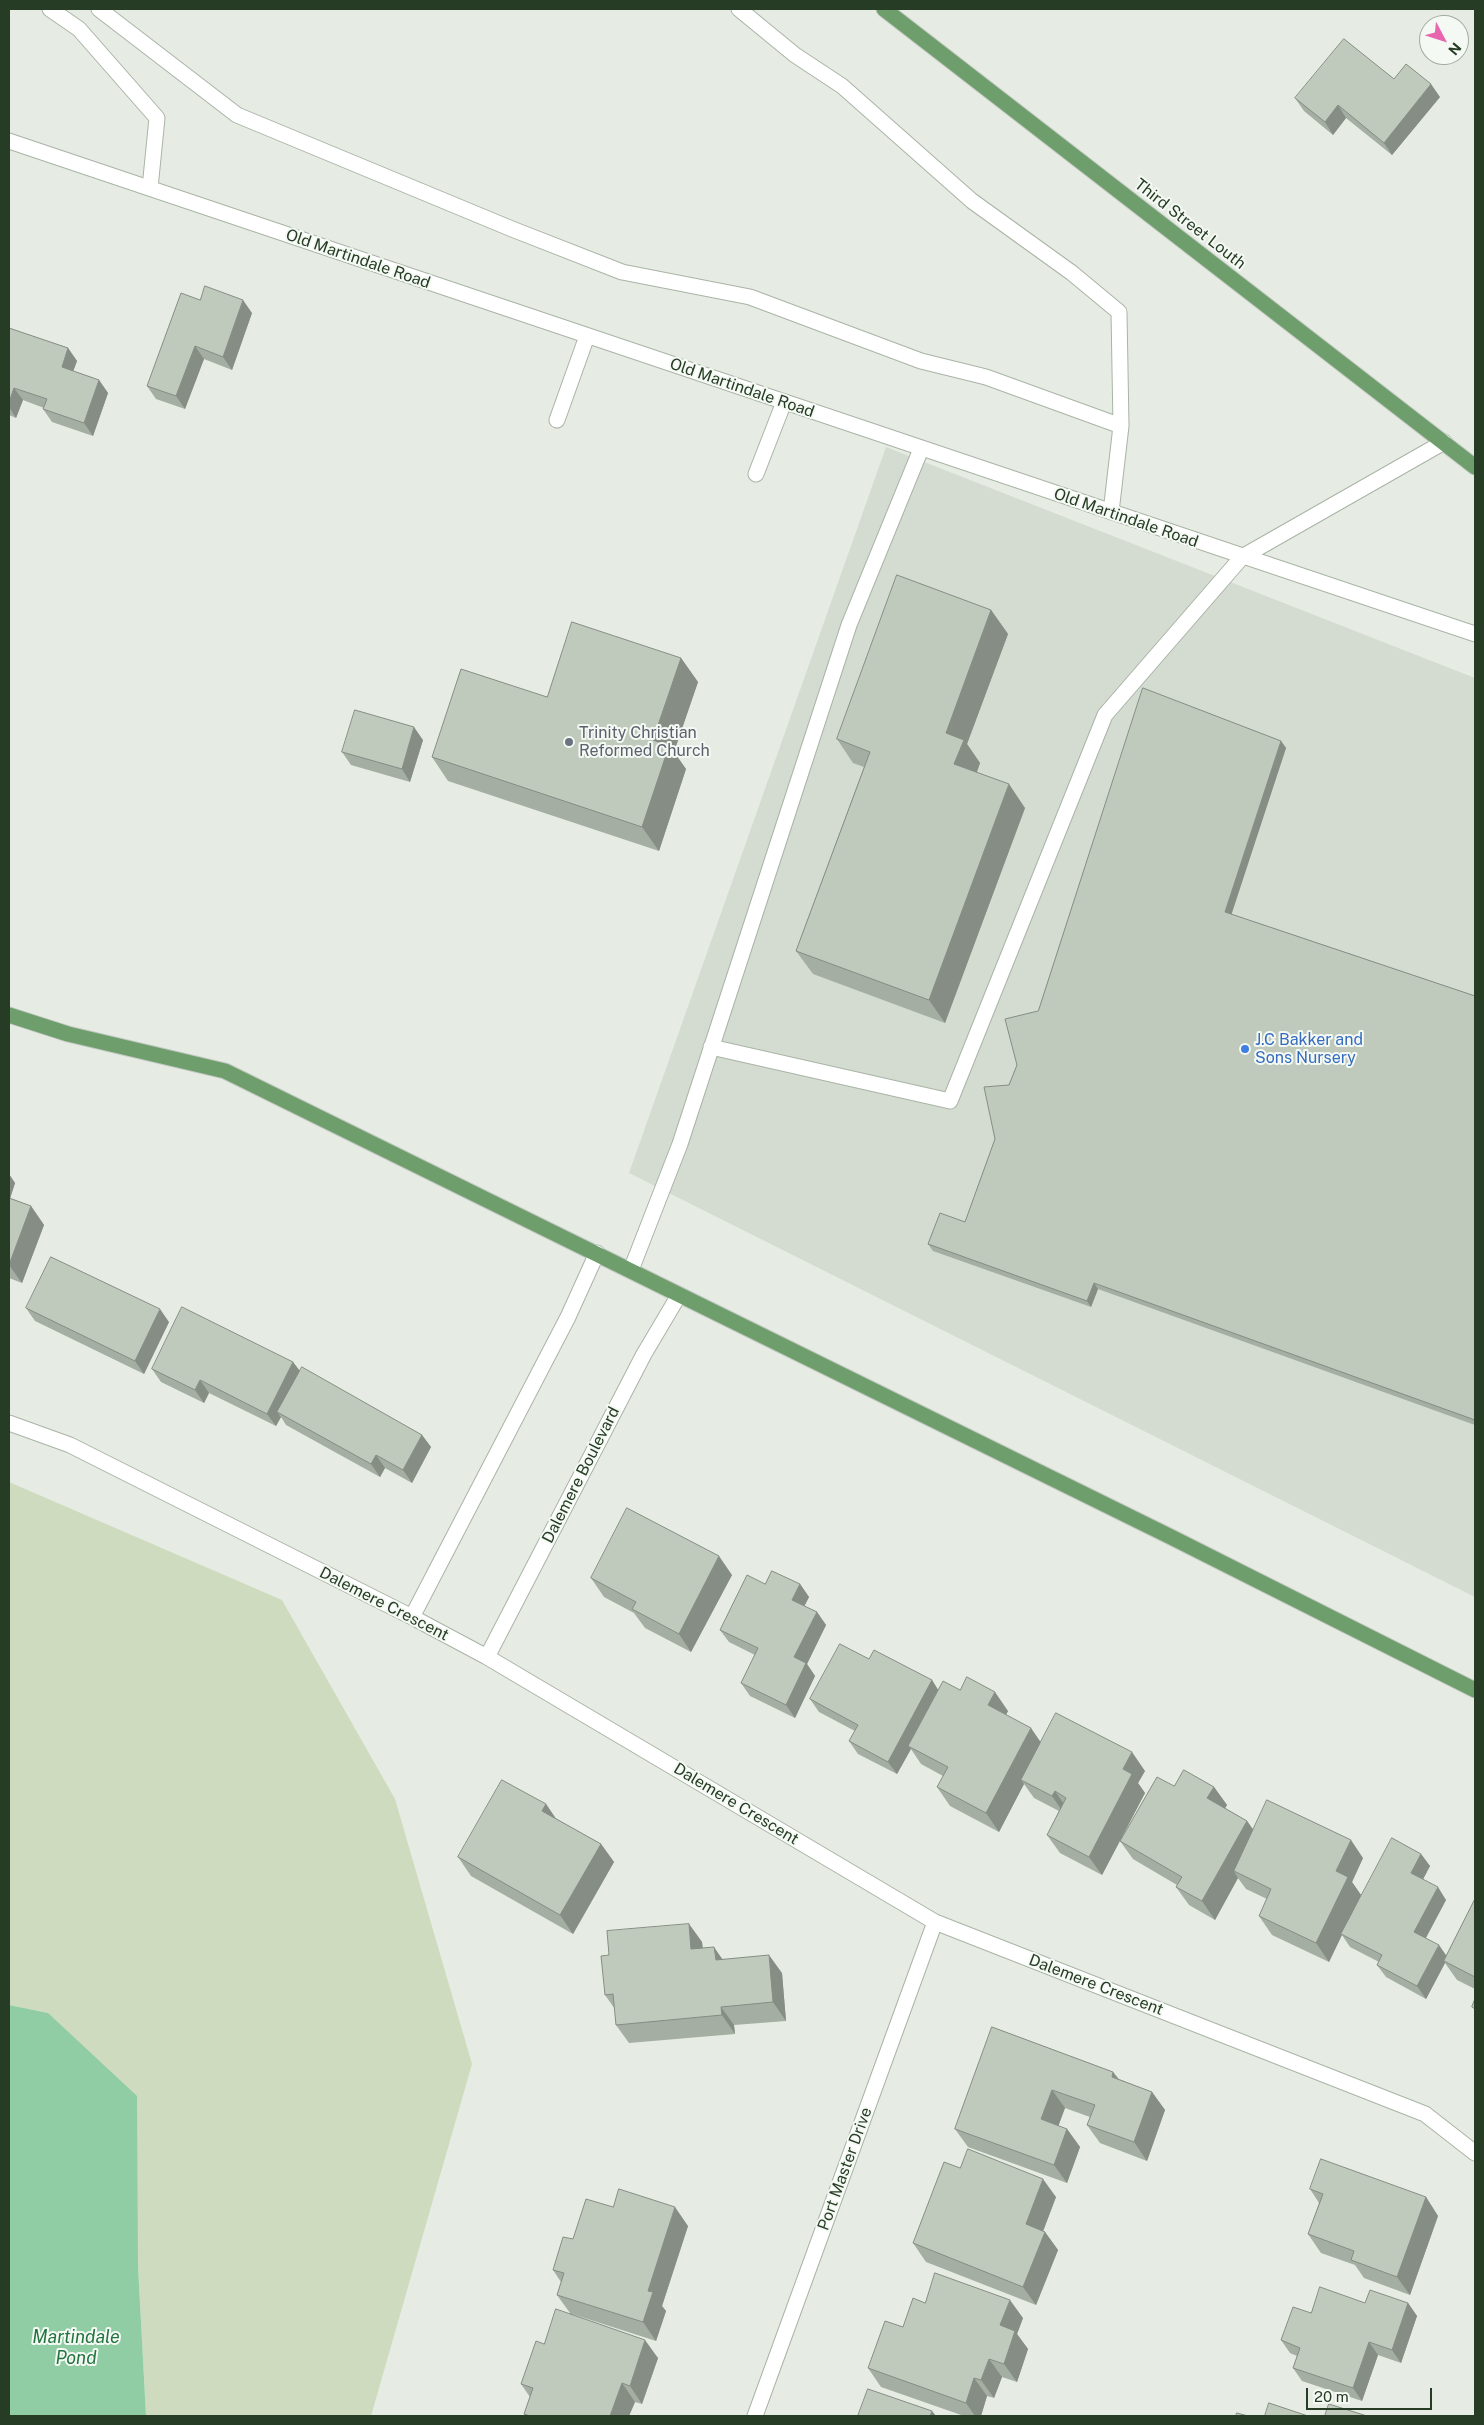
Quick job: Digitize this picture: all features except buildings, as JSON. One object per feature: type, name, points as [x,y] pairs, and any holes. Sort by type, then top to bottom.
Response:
[{"type":"main road","name":"Third Street Louth","points":[[884,9],[1475,466]]},
{"type":"main road","points":[[9,1015],[68,1034],[225,1071],[632,1270],[1475,1690]]},
{"type":"street","points":[[50,9],[79,30],[157,118],[150,188]]},
{"type":"street","points":[[99,9],[237,115],[512,229],[622,272],[750,297],[921,361],[986,377],[1121,426]]},
{"type":"street","points":[[738,9],[795,55],[842,86],[972,201],[1072,273],[1119,312],[1121,426],[1111,512]]},
{"type":"street","name":"Old Martindale Road","points":[[9,140],[1475,634]]},
{"type":"street","points":[[557,420],[587,336]]},
{"type":"street","points":[[756,474],[784,402]]},
{"type":"street","points":[[711,1047],[950,1101],[1105,715],[1242,557],[1444,442]]},
{"type":"street","points":[[632,1270],[680,1144],[849,626],[921,448]]},
{"type":"street","points":[[412,1617],[563,1326],[597,1253]]},
{"type":"street","name":"Dalemere Boulevard","points":[[487,1658],[644,1354],[679,1295]]},
{"type":"street","name":"Dalemere Crescent","points":[[9,1423],[70,1446],[412,1617],[487,1658],[935,1922],[1425,2114],[1475,2152]]},
{"type":"street","name":"Port Master Drive","points":[[755,2416],[935,1922]]},
{"type":"shaded area","points":[[886,447],[1475,678],[1475,1597],[629,1173]]},
{"type":"shaded area","points":[[9,1482],[282,1600],[395,1799],[472,2064],[371,2416],[146,2416],[138,2266],[48,2013],[9,2005]]},
{"type":"water","name":"Martindale Pond","points":[[9,2005],[48,2013],[137,2096],[138,2266],[146,2416],[9,2416]]},
{"type":"place","name":"Trinity Christian Reformed Church","points":[[569,742]]},
{"type":"place","name":"J.C Bakker and Sons Nursery","points":[[1245,1049]]}]
